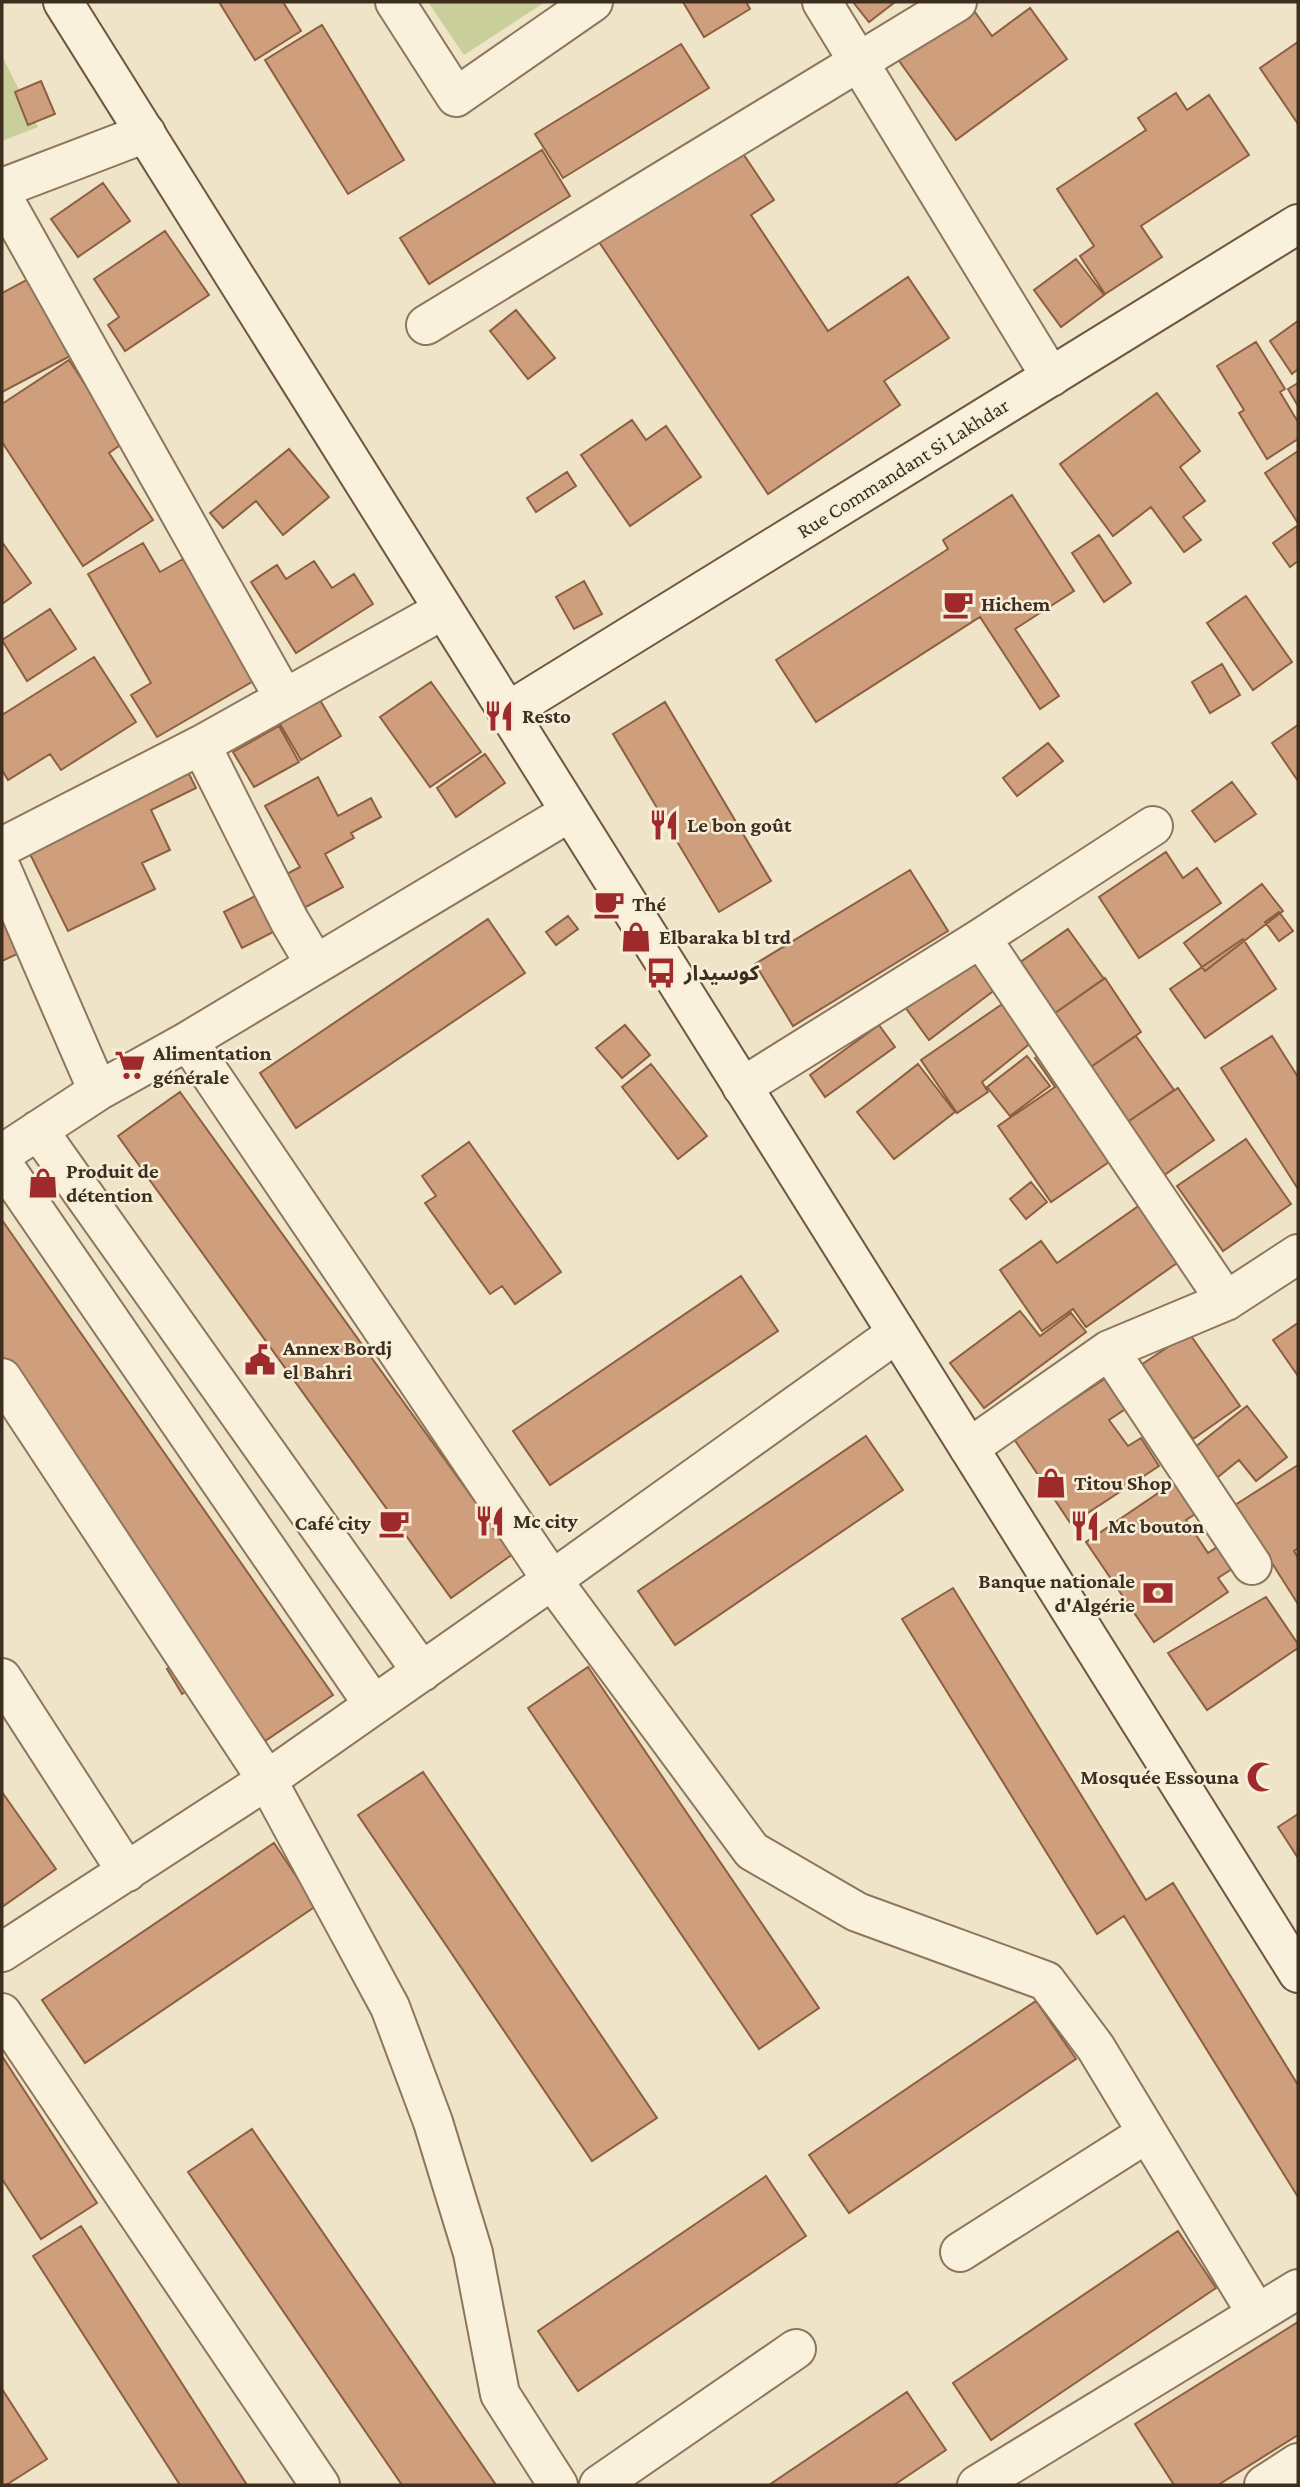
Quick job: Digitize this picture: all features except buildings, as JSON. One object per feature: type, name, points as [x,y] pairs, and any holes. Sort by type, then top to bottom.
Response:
[{"type":"street","points":[[63,2],[1298,1973]]},
{"type":"street","points":[[395,2],[456,96],[593,2]]},
{"type":"street","points":[[822,2],[1051,377]]},
{"type":"street","points":[[426,325],[957,2]]},
{"type":"street","points":[[2,188],[146,134]]},
{"type":"street","points":[[2,196],[284,698]]},
{"type":"street","name":"Rue Commandant Si Lakhdar","points":[[507,712],[1298,224]]},
{"type":"street","points":[[2,847],[201,745],[443,610]]},
{"type":"street","points":[[201,745],[289,920],[315,964]]},
{"type":"street","points":[[2,1154],[98,1091],[188,1041],[570,812]]},
{"type":"street","points":[[742,1087],[981,938],[1153,826]]},
{"type":"street","points":[[2,870],[98,1091]]},
{"type":"street","points":[[981,938],[1226,1301]]},
{"type":"street","points":[[188,1041],[552,1580],[752,1851],[856,1912],[1046,1981],[1096,2049],[1257,2314]]},
{"type":"street","points":[[38,1130],[422,1672]]},
{"type":"street","points":[[2,1163],[373,1704]]},
{"type":"street","points":[[969,1448],[1109,1350],[1226,1301],[1298,1254]]},
{"type":"street","points":[[2,1952],[267,1780],[897,1333]]},
{"type":"street","points":[[1109,1350],[1252,1565]]},
{"type":"street","points":[[2,1378],[267,1780],[390,2007],[433,2122],[473,2253],[500,2394],[558,2485]]},
{"type":"street","points":[[2,1678],[127,1872]]},
{"type":"street","points":[[2,2013],[320,2485]]},
{"type":"street","points":[[960,2252],[1147,2133]]},
{"type":"street","points":[[977,2485],[1298,2289]]},
{"type":"street","points":[[599,2485],[796,2349]]},
{"type":"street","points":[[1264,2485],[1298,2463]]},
{"type":"green space","points":[[428,2],[545,2],[464,55]]},
{"type":"green space","points":[[2,56],[38,127],[2,141]]},
{"type":"place","name":"Hichem","points":[[958,604]]},
{"type":"place","name":"Resto","points":[[499,716]]},
{"type":"place","name":"Le bon goût","points":[[664,825]]},
{"type":"place","name":"Thé","points":[[609,904]]},
{"type":"place","name":"Elbaraka bl trd","points":[[636,937]]},
{"type":"place","name":"كوسيدار","points":[[661,973]]},
{"type":"place","name":"Alimentation générale","points":[[130,1065]]},
{"type":"place","name":"Produit de détention","points":[[43,1183]]},
{"type":"place","name":"Annex Bordj el Bahri","points":[[260,1360]]},
{"type":"place","name":"Titou Shop","points":[[1051,1483]]},
{"type":"place","name":"Mc city","points":[[490,1521]]},
{"type":"place","name":"Café city","points":[[394,1523]]},
{"type":"place","name":"Mc bouton","points":[[1085,1526]]},
{"type":"place","name":"Banque nationale d'Algérie","points":[[1158,1593]]},
{"type":"place","name":"Mosquée Essouna","points":[[1262,1777]]}]
